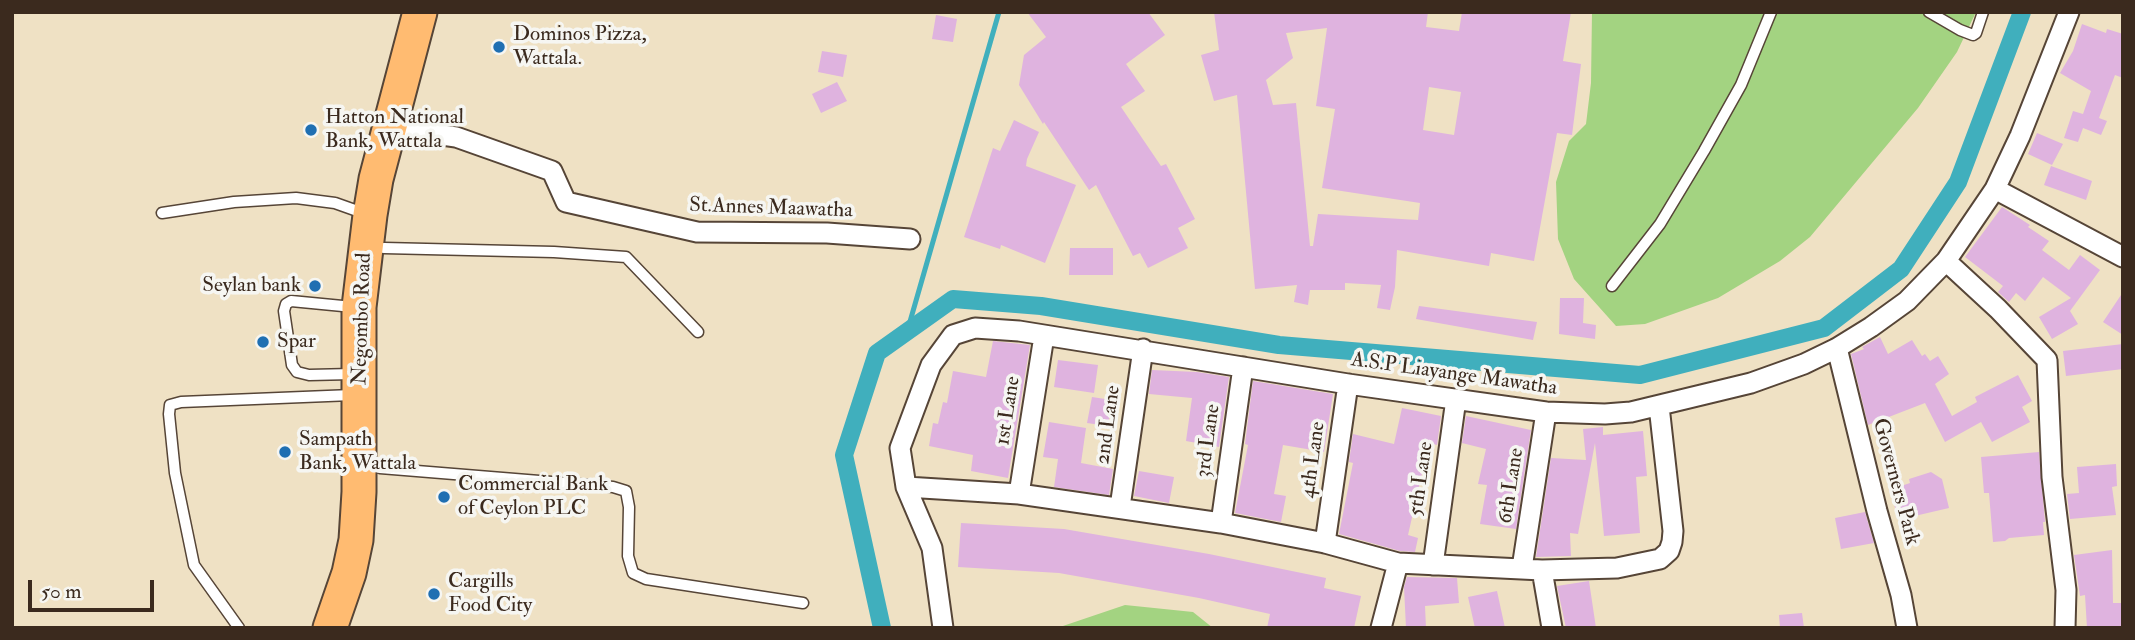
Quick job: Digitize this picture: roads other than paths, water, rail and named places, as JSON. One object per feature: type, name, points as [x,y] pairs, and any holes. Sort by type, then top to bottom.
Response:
[{"type":"highway","name":"Negombo Road","points":[[330,628],[349,573],[356,540],[359,492],[359,307],[370,215],[376,179],[419,12]]},
{"type":"highway","name":"Negombo Road","points":[[350,628],[369,571],[380,468],[377,325],[384,248],[391,201],[407,130],[439,12]]},
{"type":"street","name":"A.S.P Liayange Mawatha","points":[[943,628],[932,548],[906,487],[900,448],[931,365],[953,335],[975,328],[1019,331],[1348,384],[1546,412],[1605,414],[1659,406],[1751,383],[1804,364],[1837,348],[1907,301],[1946,261],[1995,189],[2020,136],[2068,12]]},
{"type":"street","name":"St.Annes Maawatha","points":[[407,130],[456,137],[552,171],[566,202],[697,232],[827,233],[910,239]]},
{"type":"street","points":[[1995,189],[2123,257]]},
{"type":"street","points":[[1946,261],[1998,309],[2047,360],[2052,477],[2066,590],[2065,628]]},
{"type":"street","name":"1st Lane","points":[[1019,494],[1044,336]]},
{"type":"street","name":"Governers Park","points":[[1837,348],[1877,511],[1901,595],[1907,628]]},
{"type":"street","name":"2nd Lane","points":[[1120,507],[1143,349]]},
{"type":"street","name":"3rd Lane","points":[[1221,523],[1242,367]]},
{"type":"street","name":"4th Lane","points":[[1325,543],[1348,384]]},
{"type":"street","name":"5th Lane","points":[[1433,565],[1456,399]]},
{"type":"street","points":[[906,487],[1019,494],[1120,507],[1325,543],[1398,563],[1532,569],[1617,568],[1660,559],[1669,551],[1673,531],[1659,406]]},
{"type":"street","name":"6th Lane","points":[[1546,412],[1532,569],[1552,628]]},
{"type":"street","points":[[1381,628],[1398,563]]},
{"type":"lane","points":[[1612,286],[1660,224],[1704,150],[1741,85],[1771,12]]},
{"type":"lane","points":[[1929,12],[1973,35],[1983,12]]},
{"type":"lane","points":[[162,213],[234,201],[296,198],[335,203],[370,215]]},
{"type":"lane","points":[[384,248],[554,252],[626,257],[698,332]]},
{"type":"lane","points":[[359,307],[291,301],[286,304],[284,312],[292,365],[297,372],[360,385]]},
{"type":"lane","points":[[239,628],[194,565],[175,473],[170,405],[360,385]]},
{"type":"lane","points":[[380,468],[613,487],[626,491],[629,506],[628,556],[633,573],[646,579],[803,603]]},
{"type":"waterway","points":[[907,332],[999,12]]},
{"type":"waterway","points":[[882,628],[844,455],[877,353],[953,299],[1041,306],[1279,345],[1640,375],[1824,328],[1901,269],[1958,182],[2022,12]]},
{"type":"place","name":"Dominos Pizza, Wattala.","points":[[499,47]]},
{"type":"place","name":"Hatton National Bank, Wattala","points":[[311,130]]},
{"type":"place","name":"Seylan bank","points":[[315,286]]},
{"type":"place","name":"Spar","points":[[263,342]]},
{"type":"place","name":"Sampath Bank, Wattala","points":[[285,452]]},
{"type":"place","name":"Commercial Bank of Ceylon PLC","points":[[444,497]]},
{"type":"place","name":"Cargills Food City","points":[[434,594]]}]
